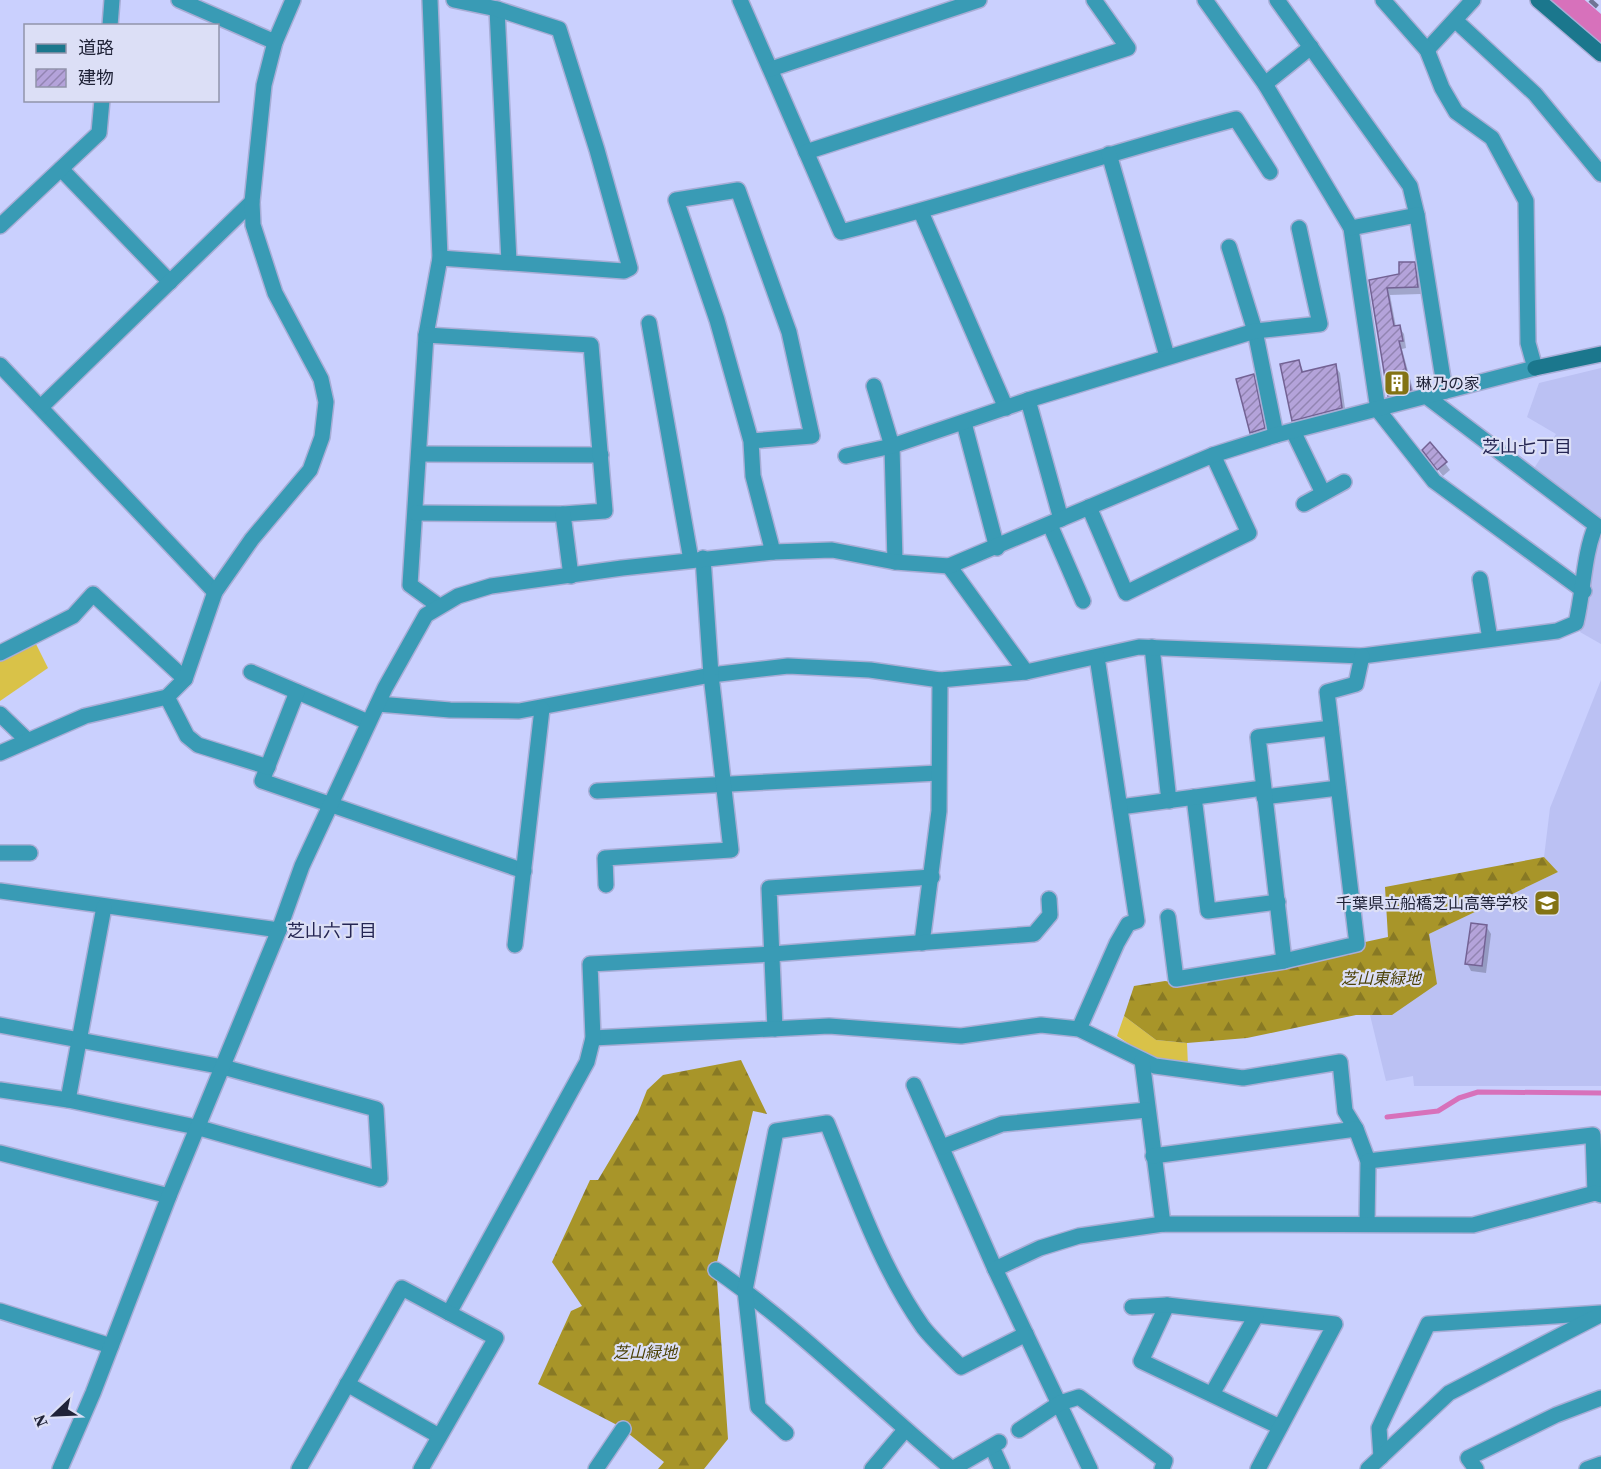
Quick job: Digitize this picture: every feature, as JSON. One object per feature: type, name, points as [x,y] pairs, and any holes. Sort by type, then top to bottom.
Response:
[{"type":"street","points":[[110,24],[112,0]]},
{"type":"street","points":[[179,0],[275,42]]},
{"type":"street","points":[[0,753],[84,716],[167,697],[185,679],[214,592],[252,540],[310,470],[322,437],[326,402],[321,379],[311,358],[274,293],[253,225],[252,202],[264,85],[275,42],[293,0]]},
{"type":"street","points":[[430,0],[440,258],[426,335],[410,585],[439,606]]},
{"type":"street","points":[[440,258],[624,271],[630,268],[597,150],[559,29],[497,9],[454,0]]},
{"type":"street","points":[[740,0],[841,232],[921,212],[1109,154],[1236,119],[1270,172]]},
{"type":"street","points":[[771,69],[979,0]]},
{"type":"street","points":[[806,152],[1128,48],[1094,0]]},
{"type":"street","points":[[1205,0],[1265,84],[1351,228],[1378,410],[1434,481],[1584,591]]},
{"type":"street","points":[[1277,0],[1410,186],[1418,215],[1445,391]]},
{"type":"street","points":[[1383,0],[1427,50],[1442,88],[1456,112],[1492,138],[1526,201],[1528,343],[1535,368]]},
{"type":"street","points":[[1427,50],[1473,0]]},
{"type":"street","points":[[1538,0],[1601,54]]},
{"type":"street","points":[[497,9],[509,262]]},
{"type":"street","points":[[1456,21],[1535,93],[1601,174]]},
{"type":"street","points":[[1265,84],[1311,47]]},
{"type":"street","points":[[0,226],[99,133],[102,102]]},
{"type":"street","points":[[1109,154],[1167,356]]},
{"type":"street","points":[[61,169],[170,282]]},
{"type":"street","points":[[751,441],[812,436],[789,332],[738,190],[676,200],[717,320],[751,441],[753,476],[773,552]]},
{"type":"street","points":[[40,407],[252,202]]},
{"type":"street","points":[[921,212],[1006,408]]},
{"type":"street","points":[[1351,228],[1418,215]]},
{"type":"street","points":[[846,456],[892,446],[1028,400],[1255,331],[1320,324],[1299,228]]},
{"type":"street","points":[[1229,248],[1255,331],[1276,435]]},
{"type":"street","points":[[606,885],[605,858],[731,850],[697,559],[649,323]]},
{"type":"street","points":[[416,513],[563,514],[605,511],[591,345],[426,335]]},
{"type":"street","points":[[60,1469],[111,1346],[196,1127],[223,1067],[329,805],[378,704],[426,615],[458,596],[491,586],[697,559],[773,552],[832,550],[895,562],[950,566],[1213,455],[1276,435],[1445,391],[1601,354]]},
{"type":"street","points":[[0,365],[214,592]]},
{"type":"street","points":[[874,386],[892,446],[895,562]]},
{"type":"street","points":[[378,704],[450,710],[542,709],[711,675],[788,666],[870,670],[940,680],[1026,672],[1139,646],[1362,656],[1557,631],[1576,623],[1584,591],[1587,546],[1596,525],[1426,396]]},
{"type":"street","points":[[1028,400],[1056,522],[1083,601]]},
{"type":"street","points":[[964,423],[997,548]]},
{"type":"street","points":[[1293,431],[1323,493]]},
{"type":"street","points":[[420,454],[601,456]]},
{"type":"street","points":[[1089,507],[1126,593],[1249,533],[1213,455]]},
{"type":"street","points":[[1304,504],[1344,482]]},
{"type":"street","points":[[563,514],[571,576]]},
{"type":"street","points":[[950,566],[1026,672]]},
{"type":"street","points":[[1480,579],[1490,639]]},
{"type":"street","points":[[0,653],[73,616],[93,594],[185,679]]},
{"type":"street","points":[[1152,647],[1169,801]]},
{"type":"street","points":[[1168,917],[1176,979],[1284,960],[1357,944],[1327,692],[1356,684],[1362,656]]},
{"type":"street","points":[[1079,1029],[1117,943],[1128,924],[1137,921],[1097,657]]},
{"type":"street","points":[[251,672],[369,722]]},
{"type":"street","points":[[922,943],[939,811],[940,680]]},
{"type":"street","points":[[297,692],[262,781],[524,871]]},
{"type":"street","points":[[167,697],[187,736],[198,746],[268,767]]},
{"type":"street","points":[[515,945],[542,709]]},
{"type":"street","points":[[0,714],[27,740]]},
{"type":"street","points":[[1284,960],[1258,737],[1331,728]]},
{"type":"street","points":[[597,791],[938,773]]},
{"type":"street","points":[[1120,807],[1194,797],[1338,788]]},
{"type":"street","points":[[1194,797],[1208,911],[1278,902]]},
{"type":"street","points":[[0,853],[30,853]]},
{"type":"street","points":[[775,1029],[768,888],[932,876]]},
{"type":"street","points":[[0,891],[279,930]]},
{"type":"street","points":[[449,1313],[587,1062],[593,1038],[590,964],[772,954],[1034,934],[1050,915],[1049,899]]},
{"type":"street","points":[[68,1100],[104,907]]},
{"type":"street","points":[[0,1025],[223,1067],[376,1109],[380,1179],[196,1127],[68,1100],[0,1090]]},
{"type":"street","points":[[593,1038],[829,1026],[961,1036],[1041,1025],[1079,1029],[1155,1066],[1243,1078],[1340,1062],[1345,1111],[1356,1129],[1368,1161],[1367,1224]]},
{"type":"street","points":[[1142,1060],[1163,1224]]},
{"type":"street","points":[[914,1084],[995,1269],[1090,1469]]},
{"type":"street","points":[[942,1147],[1002,1124],[1147,1110]]},
{"type":"street","points":[[786,1433],[758,1407],[745,1290],[776,1131],[827,1123],[867,1224],[902,1293],[924,1328],[961,1367],[1026,1334]]},
{"type":"street","points":[[1153,1156],[1356,1129]]},
{"type":"street","points":[[995,1269],[1040,1248],[1079,1236],[1163,1224],[1473,1225],[1598,1194],[1593,1135],[1368,1161]]},
{"type":"street","points":[[0,1153],[169,1196]]},
{"type":"street","points":[[716,1270],[745,1290],[832,1363],[905,1430],[952,1469],[995,1445],[1002,1469]]},
{"type":"street","points":[[299,1469],[402,1288],[496,1338],[421,1469]]},
{"type":"street","points":[[1167,1305],[1141,1362],[1280,1427]]},
{"type":"street","points":[[1132,1307],[1167,1305],[1335,1324],[1258,1469]]},
{"type":"street","points":[[0,1311],[111,1346]]},
{"type":"street","points":[[1381,1457],[1379,1428],[1428,1324],[1601,1314]]},
{"type":"street","points":[[1368,1469],[1449,1393],[1601,1314]]},
{"type":"street","points":[[1212,1395],[1256,1316]]},
{"type":"street","points":[[347,1384],[439,1436]]},
{"type":"street","points":[[1019,1430],[1060,1403],[1079,1397],[1165,1461],[1162,1469]]},
{"type":"street","points":[[1476,1469],[1468,1458],[1556,1415],[1601,1398]]},
{"type":"street","points":[[596,1469],[623,1429]]},
{"type":"street","points":[[872,1469],[905,1430]]},
{"type":"street","points":[[1587,1469],[1601,1464]]},
{"type":"shaded area","points":[[1601,368],[1601,523],[1533,470],[1556,434],[1527,417],[1539,383]]},
{"type":"shaded area","points":[[1601,529],[1601,644],[1580,632],[1588,609],[1592,547]]},
{"type":"shaded area","points":[[34,640],[48,668],[0,701],[0,660]]},
{"type":"shaded area","name":"千葉県立船橋芝山高等学校","points":[[1601,680],[1601,1086],[1414,1086],[1413,1076],[1386,1081],[1370,1015],[1392,1015],[1429,934],[1558,872],[1544,857],[1550,808]]},
{"type":"shaded area","points":[[1124,1016],[1156,1040],[1187,1043],[1188,1066],[1158,1063],[1117,1036]]},
{"type":"green space","name":"芝山東緑地","points":[[1544,857],[1558,872],[1429,934],[1437,984],[1392,1015],[1356,1015],[1247,1038],[1187,1043],[1156,1040],[1124,1016],[1134,986],[1165,981],[1177,983],[1388,937],[1385,887]]},
{"type":"green space","name":"芝山緑地","points":[[741,1060],[767,1114],[753,1111],[716,1266],[728,1439],[704,1469],[658,1469],[664,1462],[619,1426],[538,1384],[571,1311],[582,1306],[552,1262],[590,1180],[598,1180],[638,1113],[647,1090],[663,1075]]},
{"type":"building","points":[[1399,262],[1415,262],[1418,287],[1387,288],[1394,326],[1400,325],[1403,341],[1399,341],[1411,390],[1388,396],[1369,280],[1399,274]]},
{"type":"building","points":[[1299,360],[1302,372],[1336,364],[1342,408],[1292,421],[1280,364]]},
{"type":"building","points":[[1254,374],[1265,428],[1250,433],[1236,379]]},
{"type":"building","points":[[1430,442],[1447,462],[1437,470],[1422,450]]},
{"type":"building","points":[[1471,923],[1487,925],[1482,966],[1465,964]]},
{"type":"waterway","points":[[1560,0],[1601,35]]},
{"type":"waterway","points":[[1387,1117],[1438,1111],[1459,1098],[1478,1092],[1601,1093]]},
{"type":"railway","points":[[1590,0],[1601,10]]},
{"type":"place","name":"琳乃の家","points":[[1397,383]]},
{"type":"place","name":"千葉県立船橋芝山高等学校","points":[[1547,903]]},
{"type":"district","name":"芝山七丁目","points":[[1527,446]]},
{"type":"district","name":"芝山六丁目","points":[[332,930]]}]
